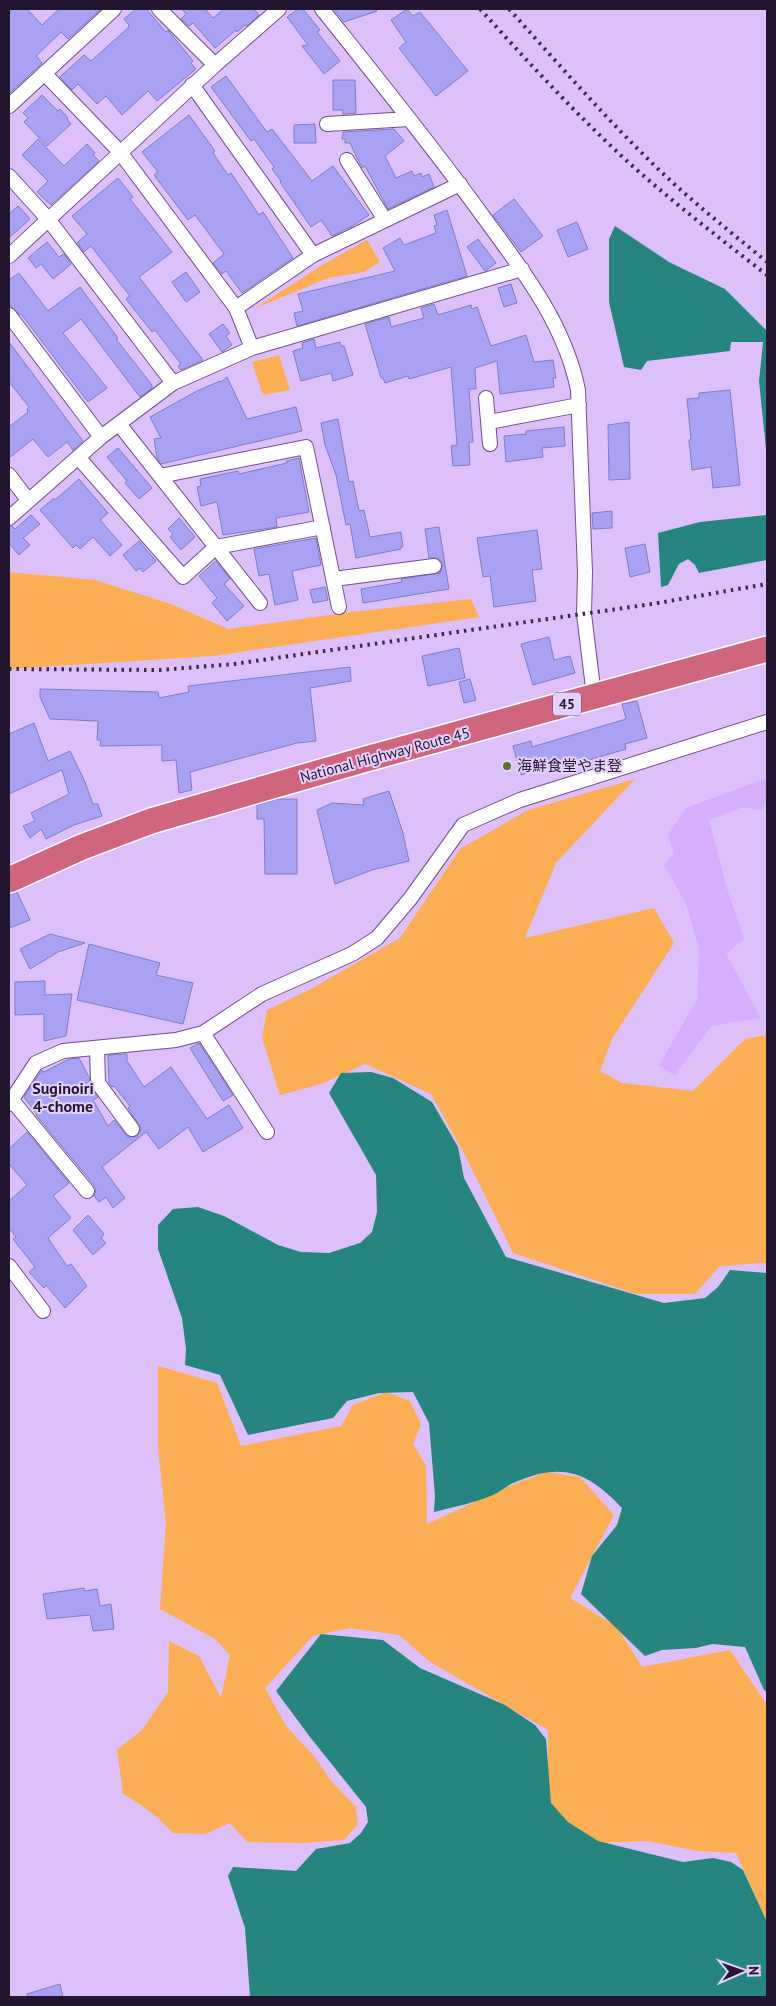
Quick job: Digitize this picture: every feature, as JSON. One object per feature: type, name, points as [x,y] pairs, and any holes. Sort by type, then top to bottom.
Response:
[{"type":"highway","name":"National Highway Route 45","points":[[9,880],[82,847],[151,822],[348,764],[767,649]]},
{"type":"street","points":[[9,106],[114,9]]},
{"type":"street","points":[[159,9],[215,65]]},
{"type":"street","points":[[9,256],[192,85],[279,9]]},
{"type":"street","points":[[322,9],[460,184],[522,269],[556,324],[566,346],[574,369],[578,390],[585,572],[584,614],[594,696]]},
{"type":"street","points":[[44,73],[120,152],[236,308],[252,348]]},
{"type":"street","points":[[192,85],[313,255]]},
{"type":"street","points":[[327,124],[409,119]]},
{"type":"street","points":[[347,160],[385,220]]},
{"type":"street","points":[[9,176],[48,219],[173,383]]},
{"type":"street","points":[[236,308],[313,255],[460,184]]},
{"type":"street","points":[[9,518],[101,437],[173,383],[252,348],[522,269]]},
{"type":"street","points":[[9,314],[101,437]]},
{"type":"street","points":[[486,398],[490,444]]},
{"type":"street","points":[[489,422],[579,405]]},
{"type":"street","points":[[119,424],[260,603]]},
{"type":"street","points":[[160,476],[306,447],[339,607]]},
{"type":"street","points":[[78,457],[183,577],[216,547],[323,527]]},
{"type":"street","points":[[9,475],[28,500]]},
{"type":"street","points":[[334,579],[434,566]]},
{"type":"street","points":[[87,1191],[10,1102],[36,1063],[63,1051],[176,1040],[203,1032],[262,994],[352,954],[377,938],[410,899],[463,825],[520,800],[767,722]]},
{"type":"street","points":[[203,1032],[267,1132]]},
{"type":"street","points":[[98,1048],[98,1082],[132,1129]]},
{"type":"street","points":[[9,1266],[43,1310]]},
{"type":"shaded area","points":[[615,226],[669,262],[725,289],[767,331],[767,459],[759,381],[763,342],[731,342],[730,351],[647,361],[641,370],[624,367],[609,302],[609,239]]},
{"type":"shaded area","points":[[367,240],[380,262],[364,272],[328,278],[254,309],[324,264]]},
{"type":"shaded area","points":[[279,355],[290,390],[263,395],[252,362]]},
{"type":"shaded area","points":[[767,515],[767,560],[699,573],[695,565],[688,559],[679,564],[668,585],[661,587],[658,533],[700,522]]},
{"type":"shaded area","points":[[9,572],[95,580],[171,604],[228,629],[351,612],[471,599],[479,617],[214,656],[9,669]]},
{"type":"shaded area","points":[[767,778],[767,802],[761,810],[743,807],[709,820],[727,889],[744,939],[726,954],[761,1018],[711,1026],[675,1076],[659,1065],[697,1000],[699,949],[686,904],[664,865],[674,854],[668,835],[686,808]]},
{"type":"shaded area","points":[[635,779],[556,863],[525,938],[654,908],[674,943],[612,1039],[600,1071],[622,1083],[693,1091],[745,1039],[767,1035],[767,1265],[764,1263],[720,1266],[695,1294],[636,1294],[513,1253],[466,1157],[431,1094],[365,1064],[321,1084],[280,1095],[262,1038],[267,1010],[309,990],[400,938],[460,849],[528,810]]},
{"type":"shaded area","points":[[371,1072],[393,1078],[432,1102],[458,1147],[464,1178],[506,1257],[664,1303],[705,1298],[718,1287],[730,1270],[767,1273],[767,1692],[764,1690],[745,1647],[712,1644],[696,1648],[662,1650],[645,1656],[581,1594],[592,1556],[617,1525],[622,1508],[597,1485],[585,1478],[572,1473],[559,1472],[530,1476],[486,1498],[434,1512],[435,1496],[429,1423],[413,1392],[379,1393],[347,1401],[333,1418],[248,1435],[220,1375],[185,1365],[186,1349],[182,1318],[158,1249],[158,1225],[173,1209],[198,1207],[224,1216],[278,1245],[301,1252],[329,1253],[360,1243],[372,1232],[377,1212],[376,1175],[329,1093],[341,1073]]},
{"type":"shaded area","points":[[158,1366],[217,1383],[241,1446],[341,1426],[353,1405],[386,1392],[410,1401],[421,1424],[413,1444],[426,1466],[427,1524],[505,1488],[546,1472],[580,1477],[614,1515],[570,1598],[617,1627],[642,1667],[730,1650],[767,1705],[767,1922],[736,1853],[699,1851],[646,1841],[596,1843],[554,1833],[548,1771],[548,1730],[430,1662],[399,1635],[350,1628],[313,1636],[265,1688],[286,1726],[314,1756],[331,1781],[356,1807],[358,1824],[344,1840],[301,1843],[247,1842],[230,1823],[205,1834],[173,1833],[150,1812],[123,1794],[117,1750],[142,1730],[168,1692],[169,1641],[199,1656],[221,1698],[230,1655],[215,1639],[160,1609],[166,1523],[158,1447]]},
{"type":"shaded area","points":[[321,1634],[383,1640],[420,1668],[505,1705],[535,1725],[546,1739],[551,1803],[568,1822],[598,1841],[683,1862],[713,1858],[731,1862],[743,1870],[767,1922],[767,1997],[250,1997],[245,1928],[228,1876],[233,1867],[296,1871],[316,1849],[350,1843],[361,1833],[368,1822],[366,1807],[276,1691]]},
{"type":"building","points":[[9,9],[27,9],[42,25],[59,9],[101,9],[68,39],[61,32],[36,56],[42,63],[9,94]]},
{"type":"building","points":[[136,9],[146,9],[166,32],[168,30],[193,61],[191,63],[196,69],[157,101],[148,91],[122,115],[106,96],[97,104],[78,84],[72,90],[60,77],[84,55],[91,61],[128,28],[129,25],[124,19]]},
{"type":"building","points":[[182,9],[205,9],[213,18],[224,9],[254,9],[259,15],[247,26],[245,25],[237,32],[236,30],[215,48],[193,23],[189,26],[181,19],[186,14]]},
{"type":"building","points":[[298,9],[303,9],[320,30],[317,32],[340,61],[324,74],[302,46],[308,45],[287,17]]},
{"type":"building","points":[[334,9],[376,9],[377,11],[344,22]]},
{"type":"building","points":[[407,9],[413,16],[420,12],[468,71],[436,96],[399,48],[406,42],[391,20]]},
{"type":"building","points":[[226,76],[267,132],[272,129],[312,181],[333,166],[369,215],[332,236],[321,220],[311,227],[280,182],[272,169],[274,167],[254,139],[251,141],[211,87]]},
{"type":"building","points":[[333,80],[355,80],[356,113],[343,114],[343,110],[333,110]]},
{"type":"building","points":[[42,95],[58,111],[60,109],[71,124],[47,146],[24,122],[28,118],[23,113]]},
{"type":"building","points":[[189,115],[215,151],[213,153],[228,175],[231,173],[259,215],[263,212],[293,258],[242,293],[226,271],[222,274],[213,263],[224,254],[195,215],[188,220],[154,175],[158,172],[142,152]]},
{"type":"building","points":[[315,124],[316,143],[294,143],[294,125]]},
{"type":"building","points":[[394,129],[404,141],[385,156],[396,178],[412,171],[414,176],[421,173],[422,177],[429,174],[434,187],[388,209],[365,166],[362,168],[350,143],[345,143],[345,139],[342,139],[343,132]]},
{"type":"building","points":[[38,139],[64,166],[87,144],[99,161],[51,205],[37,192],[48,181],[22,155]]},
{"type":"building","points":[[118,178],[133,197],[130,199],[172,252],[139,277],[203,360],[181,370],[178,366],[181,364],[155,330],[152,332],[126,299],[130,296],[91,246],[84,252],[77,243],[87,234],[72,216]]},
{"type":"building","points":[[514,199],[543,236],[521,252],[493,215]]},
{"type":"building","points":[[18,206],[30,219],[9,238],[9,214]]},
{"type":"building","points":[[447,210],[467,276],[297,326],[294,313],[303,311],[298,294],[395,271],[383,248],[400,238],[404,245],[436,233],[434,226],[437,225],[434,215]]},
{"type":"building","points":[[577,222],[588,249],[568,257],[557,230]]},
{"type":"building","points":[[478,239],[496,263],[485,271],[467,247]]},
{"type":"building","points":[[47,242],[59,257],[64,254],[71,264],[53,279],[41,264],[36,268],[28,258]]},
{"type":"building","points":[[186,272],[200,292],[186,302],[172,282]]},
{"type":"building","points":[[19,273],[48,311],[80,287],[118,338],[116,339],[152,385],[152,388],[140,397],[81,319],[63,333],[107,388],[88,402],[21,314],[9,304],[9,280]]},
{"type":"building","points":[[511,284],[517,303],[504,307],[498,288]]},
{"type":"building","points":[[434,304],[438,315],[471,305],[472,309],[477,307],[491,346],[526,335],[534,362],[553,360],[556,378],[553,378],[554,387],[500,394],[497,361],[475,368],[476,389],[469,389],[473,442],[469,442],[470,465],[453,466],[451,446],[457,445],[451,367],[409,379],[408,376],[385,383],[383,378],[381,378],[365,324],[389,317],[391,327],[424,318],[421,308]]},
{"type":"building","points":[[223,324],[230,333],[226,336],[232,345],[222,352],[209,334]]},
{"type":"building","points":[[314,339],[316,348],[340,342],[341,346],[344,346],[353,375],[333,381],[331,373],[301,381],[293,351],[303,348],[302,343]]},
{"type":"building","points":[[9,342],[83,441],[73,450],[67,442],[48,457],[33,439],[9,458],[9,427],[28,412],[27,409],[29,407],[9,382]]},
{"type":"building","points":[[227,377],[247,419],[296,407],[302,431],[161,464],[157,458],[154,439],[161,438],[150,417],[197,391],[221,382]]},
{"type":"building","points":[[730,390],[740,485],[713,488],[711,467],[692,470],[687,399],[699,398],[699,393]]},
{"type":"building","points":[[338,419],[349,482],[353,481],[359,511],[364,510],[370,537],[401,532],[403,547],[400,547],[401,549],[356,558],[350,524],[346,525],[336,475],[325,445],[321,423]]},
{"type":"building","points":[[629,422],[630,479],[609,480],[608,425]]},
{"type":"building","points":[[564,427],[565,446],[542,448],[543,457],[506,462],[504,436],[526,434],[526,431]]},
{"type":"building","points":[[118,448],[152,488],[139,499],[107,457]]},
{"type":"building","points":[[299,458],[309,512],[276,518],[277,527],[223,535],[217,502],[201,506],[197,487],[201,486],[200,479],[238,471],[239,474],[287,463],[286,461]]},
{"type":"building","points":[[79,479],[108,513],[100,520],[122,545],[110,556],[93,537],[80,549],[76,545],[73,548],[40,510],[54,498],[55,500]]},
{"type":"building","points":[[612,511],[612,528],[593,529],[592,513]]},
{"type":"building","points":[[31,515],[40,524],[23,538],[30,545],[19,555],[9,543],[9,527],[12,526],[15,529]]},
{"type":"building","points":[[179,518],[195,537],[181,550],[170,537],[173,534],[168,529]]},
{"type":"building","points":[[439,527],[449,589],[363,603],[361,589],[402,582],[401,579],[440,573],[443,565],[441,561],[437,558],[429,558],[425,529]]},
{"type":"building","points":[[537,530],[542,569],[532,570],[536,601],[494,607],[490,576],[483,577],[477,538]]},
{"type":"building","points":[[316,538],[321,565],[292,571],[298,600],[275,605],[269,574],[259,576],[254,549]]},
{"type":"building","points":[[139,541],[156,561],[143,572],[140,568],[136,571],[123,555]]},
{"type":"building","points":[[645,544],[650,572],[630,577],[625,548]]},
{"type":"building","points":[[216,561],[230,579],[224,584],[244,606],[227,621],[212,603],[217,598],[199,576]]},
{"type":"building","points":[[325,587],[328,600],[313,603],[310,590]]},
{"type":"building","points":[[549,637],[554,660],[570,656],[575,673],[533,685],[521,644]]},
{"type":"building","points":[[459,648],[465,678],[428,686],[422,656]]},
{"type":"building","points":[[350,667],[351,681],[310,688],[316,741],[297,743],[190,772],[192,790],[179,793],[176,760],[162,761],[162,745],[100,746],[101,740],[97,740],[98,721],[50,719],[40,697],[40,689],[158,692],[159,698],[189,692],[188,686]]},
{"type":"building","points":[[470,679],[476,700],[464,703],[459,682]]},
{"type":"building","points":[[637,701],[647,738],[625,744],[626,749],[552,771],[550,765],[521,775],[513,746],[531,741],[532,747],[626,719],[622,704]]},
{"type":"building","points":[[34,723],[48,761],[70,751],[93,804],[98,804],[102,816],[74,825],[46,839],[41,829],[30,838],[23,826],[35,821],[31,813],[69,794],[62,770],[9,794],[9,734]]},
{"type":"building","points":[[389,791],[403,833],[409,861],[372,870],[335,884],[317,810],[332,803],[364,805],[363,799]]},
{"type":"building","points":[[278,799],[297,799],[297,874],[265,874],[264,819],[257,819],[257,805]]},
{"type":"building","points":[[17,892],[30,920],[9,928],[9,894]]},
{"type":"building","points":[[50,934],[85,943],[58,952],[30,969],[20,949]]},
{"type":"building","points":[[89,944],[160,963],[156,975],[193,983],[183,1024],[77,1000]]},
{"type":"building","points":[[45,981],[45,995],[72,994],[66,1036],[44,1041],[44,1014],[15,1015],[15,982]]},
{"type":"building","points":[[199,1043],[233,1095],[223,1101],[190,1048]]},
{"type":"building","points":[[127,1054],[127,1061],[144,1087],[171,1067],[207,1119],[229,1105],[243,1128],[203,1152],[188,1127],[159,1149],[146,1132],[102,1167],[125,1198],[113,1208],[106,1197],[99,1202],[94,1196],[96,1190],[94,1185],[36,1115],[24,1097],[42,1070],[44,1072],[69,1059],[79,1058],[89,1077],[91,1088],[98,1097],[93,1100],[108,1126],[114,1120],[128,1137],[137,1136],[141,1128],[128,1108],[130,1106],[114,1086],[112,1087],[109,1083],[108,1055]]},
{"type":"building","points":[[27,1132],[69,1183],[53,1196],[71,1218],[48,1238],[67,1266],[71,1264],[87,1286],[65,1308],[46,1285],[44,1288],[29,1272],[35,1267],[13,1239],[16,1237],[9,1228],[9,1201],[27,1185],[9,1164],[9,1149]]},
{"type":"building","points":[[88,1215],[104,1234],[101,1238],[106,1243],[93,1255],[73,1230]]},
{"type":"building","points":[[84,1588],[85,1591],[97,1589],[100,1606],[111,1604],[114,1629],[93,1631],[90,1615],[47,1619],[43,1594]]},
{"type":"building","points":[[60,1984],[63,1997],[27,1997],[27,1994]]},
{"type":"railway","points":[[480,9],[556,91],[616,151],[685,211],[767,275]]},
{"type":"railway","points":[[509,9],[595,105],[663,174],[767,262]]},
{"type":"railway","points":[[9,669],[160,670],[234,664],[652,604],[767,584]]},
{"type":"place","name":"海鮮食堂やま登","points":[[507,766]]},
{"type":"district","name":"Suginoiri 4-chome","points":[[63,1097]]}]
